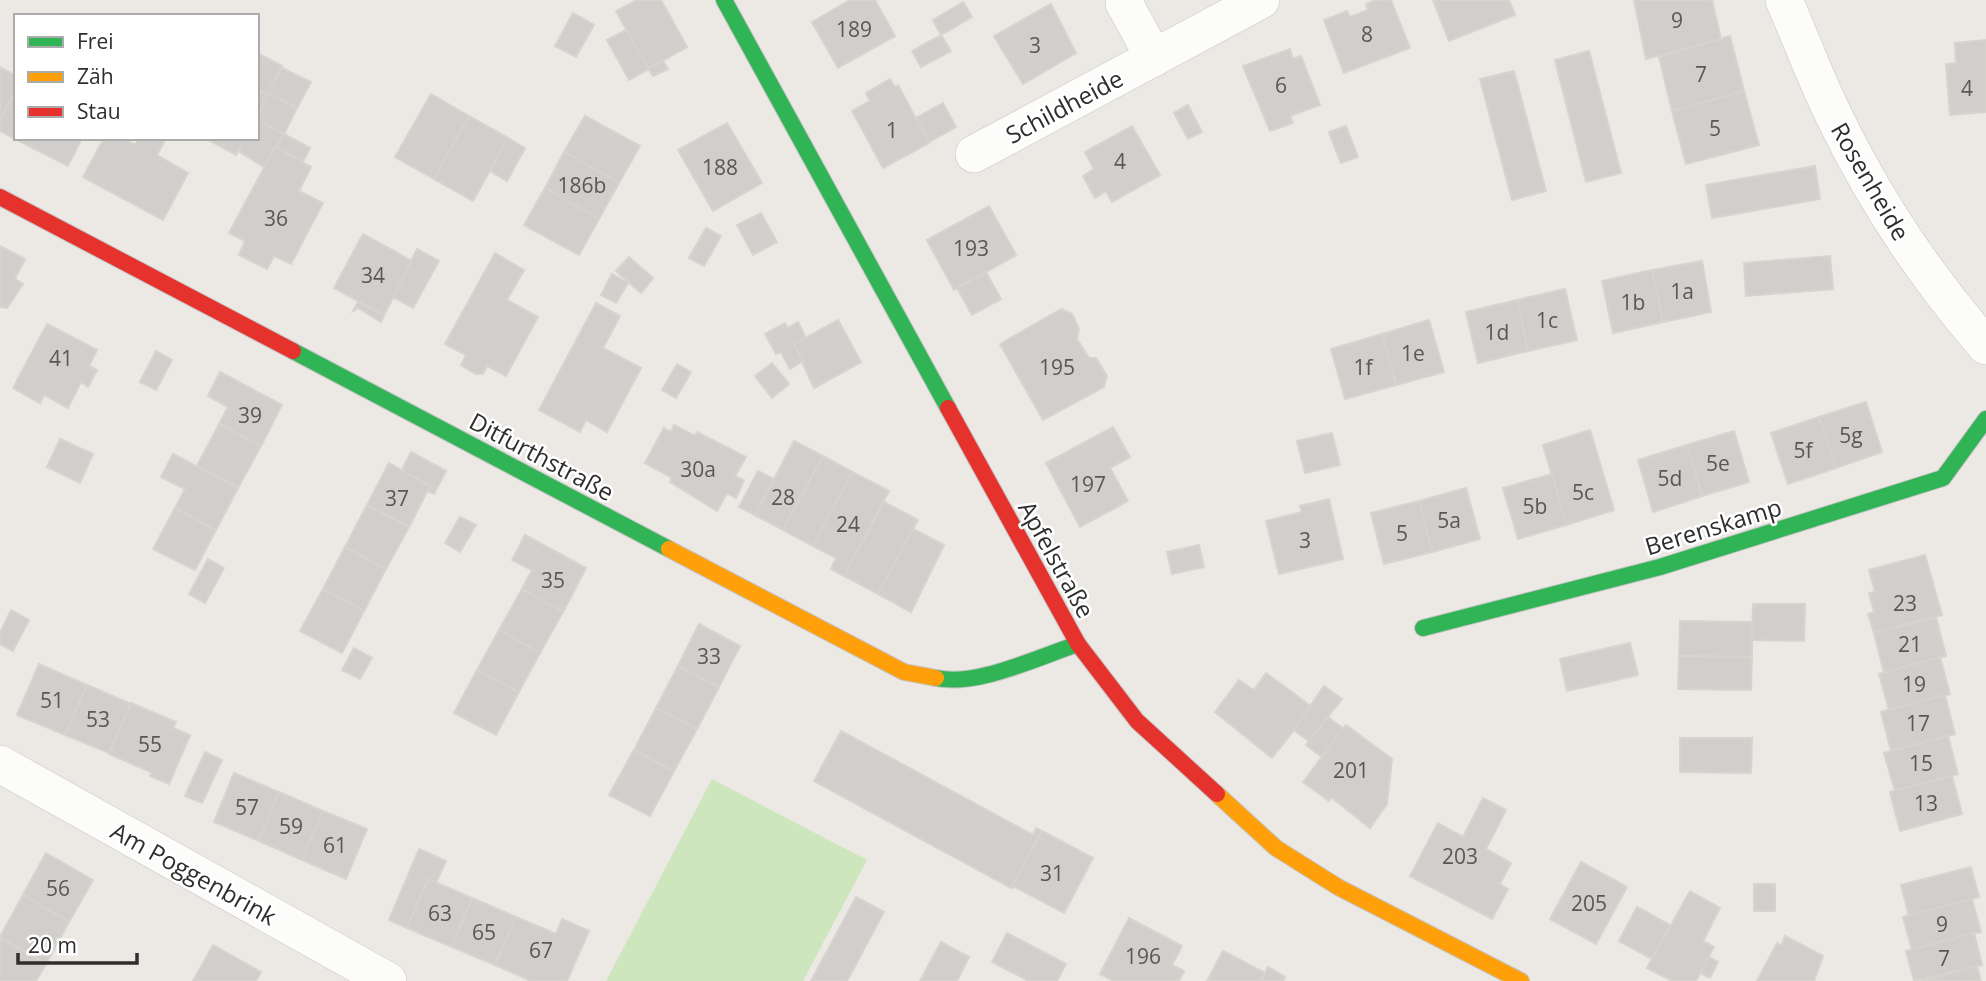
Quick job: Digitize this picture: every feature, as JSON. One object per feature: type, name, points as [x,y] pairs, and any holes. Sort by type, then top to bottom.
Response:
[{"type":"street","name":"Apfelstraße","points":[[724,0],[1078,645],[1137,721],[1276,848],[1338,887],[1521,981]]},
{"type":"street","name":"Schildheide","points":[[974,153],[1261,0]]},
{"type":"street","name":"Rosenheide","points":[[1784,0],[1835,119],[1893,224],[1945,299],[1986,346]]},
{"type":"street","points":[[1124,3],[1154,58]]},
{"type":"street","name":"Ditfurthstraße","points":[[0,197],[904,672],[949,681],[990,673],[1078,645]]},
{"type":"street","name":"Berenskamp","points":[[1423,628],[1660,567],[1943,478],[1986,419]]},
{"type":"street","name":"Am Poggenbrink","points":[[0,764],[388,981]]},
{"type":"green space","points":[[712,779],[867,860],[803,981],[606,981]]},
{"type":"building","points":[[637,0],[661,0],[687,47],[648,69],[616,11]]},
{"type":"building","points":[[850,0],[875,0],[895,36],[838,68],[812,22]]},
{"type":"building","points":[[1376,0],[1391,0],[1410,48],[1344,73],[1324,20],[1347,11],[1350,17],[1368,10],[1366,4]]},
{"type":"building","points":[[1433,0],[1509,0],[1515,15],[1449,41]]},
{"type":"building","points":[[1634,0],[1712,0],[1721,39],[1646,59]]},
{"type":"building","points":[[963,2],[972,17],[941,35],[933,20]]},
{"type":"building","points":[[1051,4],[1076,53],[1023,84],[994,36]]},
{"type":"building","points":[[573,13],[594,25],[576,57],[555,46]]},
{"type":"building","points":[[626,30],[649,69],[629,80],[607,40]]},
{"type":"building","points":[[941,35],[951,51],[921,67],[912,51]]},
{"type":"building","points":[[1730,36],[1744,91],[1672,111],[1659,57]]},
{"type":"building","points":[[1986,40],[1986,112],[1950,115],[1946,64],[1956,63],[1955,43]]},
{"type":"building","points":[[1290,49],[1293,59],[1301,56],[1320,105],[1290,116],[1293,123],[1270,131],[1243,66]]},
{"type":"building","points":[[1589,51],[1621,173],[1586,182],[1555,60]]},
{"type":"building","points":[[259,54],[282,66],[267,95],[259,91]]},
{"type":"building","points":[[663,61],[668,69],[653,76],[648,68]]},
{"type":"building","points":[[0,67],[14,75],[14,95],[0,120]]},
{"type":"building","points":[[282,68],[311,82],[297,108],[268,93]]},
{"type":"building","points":[[1514,71],[1546,191],[1512,200],[1480,79]]},
{"type":"building","points":[[890,79],[895,87],[898,85],[929,143],[883,168],[852,111],[870,101],[866,93]]},
{"type":"building","points":[[259,91],[268,95],[259,111]]},
{"type":"building","points":[[1744,91],[1759,145],[1686,164],[1672,111]]},
{"type":"building","points":[[268,93],[297,108],[284,134],[259,121]]},
{"type":"building","points":[[431,94],[469,116],[434,179],[395,157]]},
{"type":"building","points":[[14,95],[14,138],[0,131],[0,120]]},
{"type":"building","points":[[943,103],[956,127],[929,142],[916,118]]},
{"type":"building","points":[[1188,105],[1202,132],[1188,139],[1174,113]]},
{"type":"building","points":[[469,116],[508,138],[473,201],[434,179]]},
{"type":"building","points":[[585,116],[640,146],[619,183],[564,152]]},
{"type":"building","points":[[259,121],[284,134],[264,167],[238,151],[244,140],[259,140]]},
{"type":"building","points":[[727,123],[762,183],[713,211],[678,150]]},
{"type":"building","points":[[1132,126],[1160,175],[1112,202],[1106,191],[1095,198],[1083,176],[1094,169],[1085,152]]},
{"type":"building","points":[[1346,126],[1358,157],[1341,163],[1329,132]]},
{"type":"building","points":[[284,134],[310,148],[303,162],[276,148]]},
{"type":"building","points":[[508,138],[525,148],[507,181],[490,171]]},
{"type":"building","points":[[17,140],[35,140],[31,147]]},
{"type":"building","points":[[35,140],[81,140],[68,166],[31,147]]},
{"type":"building","points":[[103,140],[126,140],[135,145],[138,140],[165,140],[157,155],[188,173],[163,220],[83,177]]},
{"type":"building","points":[[209,140],[244,140],[236,155]]},
{"type":"building","points":[[275,147],[311,167],[299,191],[323,203],[291,264],[274,256],[267,269],[239,255],[245,241],[229,233]]},
{"type":"building","points":[[564,152],[619,183],[599,219],[545,188]]},
{"type":"building","points":[[1815,166],[1820,199],[1712,218],[1706,185]]},
{"type":"building","points":[[545,188],[599,219],[579,255],[524,225]]},
{"type":"building","points":[[989,206],[1016,255],[954,290],[927,240]]},
{"type":"building","points":[[761,213],[777,242],[753,255],[737,225]]},
{"type":"building","points":[[706,228],[721,236],[704,266],[689,258]]},
{"type":"building","points":[[363,234],[412,261],[384,315],[334,288]]},
{"type":"building","points":[[0,246],[25,259],[15,279],[23,284],[7,308],[0,307]]},
{"type":"building","points":[[417,249],[439,261],[413,308],[393,297]]},
{"type":"building","points":[[495,253],[524,270],[507,300],[538,317],[506,376],[487,366],[483,374],[476,374],[461,365],[466,355],[445,344]]},
{"type":"building","points":[[1830,256],[1833,289],[1746,296],[1744,263]]},
{"type":"building","points":[[629,257],[653,278],[641,293],[616,271]]},
{"type":"building","points":[[1702,261],[1711,312],[1663,322],[1652,270]]},
{"type":"building","points":[[1652,270],[1663,322],[1613,333],[1602,281]]},
{"type":"building","points":[[986,272],[1001,299],[972,315],[957,288]]},
{"type":"building","points":[[612,274],[628,283],[616,303],[601,295]]},
{"type":"building","points":[[1565,289],[1577,340],[1528,351],[1517,300]]},
{"type":"building","points":[[1517,300],[1528,351],[1478,363],[1466,312]]},
{"type":"building","points":[[358,302],[384,315],[381,322],[358,308],[353,311]]},
{"type":"building","points":[[596,303],[620,316],[603,348],[641,368],[607,432],[586,420],[580,432],[539,410]]},
{"type":"building","points":[[1061,309],[1072,314],[1079,329],[1077,339],[1089,358],[1096,358],[1107,376],[1104,387],[1043,420],[1000,344]]},
{"type":"building","points":[[838,320],[861,362],[814,388],[794,344]]},
{"type":"building","points":[[1429,320],[1444,372],[1396,385],[1382,334]]},
{"type":"building","points":[[798,322],[806,338],[794,344],[803,361],[790,369],[781,352],[776,354],[765,334],[785,323],[788,328]]},
{"type":"building","points":[[47,324],[97,350],[89,366],[97,370],[88,387],[81,382],[68,408],[44,395],[40,403],[13,388]]},
{"type":"building","points":[[1382,334],[1396,385],[1345,399],[1331,349]]},
{"type":"building","points":[[156,351],[172,360],[156,390],[140,382]]},
{"type":"building","points":[[772,363],[789,384],[772,398],[755,376]]},
{"type":"building","points":[[677,364],[691,372],[676,398],[662,390]]},
{"type":"building","points":[[220,372],[282,405],[261,446],[219,424],[228,407],[208,396]]},
{"type":"building","points":[[1866,402],[1882,452],[1836,468],[1819,417]]},
{"type":"building","points":[[1819,417],[1836,468],[1788,484],[1771,433]]},
{"type":"building","points":[[219,424],[261,446],[238,488],[197,466]]},
{"type":"building","points":[[674,425],[695,436],[697,432],[746,457],[735,476],[744,480],[736,498],[727,493],[717,511],[670,482],[672,478],[645,463],[664,428],[671,432]]},
{"type":"building","points":[[1113,427],[1130,457],[1110,468],[1128,501],[1080,527],[1046,463]]},
{"type":"building","points":[[1590,430],[1614,510],[1566,525],[1543,445]]},
{"type":"building","points":[[1734,431],[1749,482],[1702,496],[1687,445]]},
{"type":"building","points":[[1332,433],[1340,465],[1305,473],[1297,441]]},
{"type":"building","points":[[60,439],[93,454],[80,483],[47,467]]},
{"type":"building","points":[[794,441],[823,456],[783,530],[755,515]]},
{"type":"building","points":[[1687,445],[1702,496],[1653,512],[1638,460]]},
{"type":"building","points":[[411,452],[446,471],[434,494],[428,491],[430,486],[402,470]]},
{"type":"building","points":[[173,454],[238,488],[216,530],[175,508],[185,489],[161,477]]},
{"type":"building","points":[[823,456],[852,472],[813,546],[783,530]]},
{"type":"building","points":[[389,463],[430,486],[409,527],[367,505]]},
{"type":"building","points":[[758,471],[774,479],[755,515],[739,507]]},
{"type":"building","points":[[852,472],[889,491],[844,576],[831,569],[836,558],[813,546]]},
{"type":"building","points":[[1552,474],[1566,525],[1518,539],[1503,488]]},
{"type":"building","points":[[1466,488],[1480,539],[1432,552],[1419,501]]},
{"type":"building","points":[[1329,499],[1343,559],[1279,574],[1266,521],[1302,512],[1300,506]]},
{"type":"building","points":[[1419,501],[1432,552],[1384,564],[1371,513]]},
{"type":"building","points":[[884,502],[918,520],[878,594],[844,576]]},
{"type":"building","points":[[367,505],[409,527],[386,569],[345,547]]},
{"type":"building","points":[[175,508],[216,530],[195,570],[153,549]]},
{"type":"building","points":[[460,517],[476,525],[460,552],[445,543]]},
{"type":"building","points":[[913,529],[944,545],[911,612],[878,594]]},
{"type":"building","points":[[525,535],[586,568],[563,612],[522,589],[532,570],[512,560]]},
{"type":"building","points":[[1199,545],[1204,567],[1172,574],[1167,552]]},
{"type":"building","points":[[345,547],[386,569],[364,611],[323,589]]},
{"type":"building","points":[[1925,555],[1942,615],[1874,633],[1868,614],[1874,612],[1869,593],[1875,592],[1869,570]]},
{"type":"building","points":[[208,559],[224,568],[205,603],[189,594]]},
{"type":"building","points":[[323,589],[364,611],[342,653],[300,631]]},
{"type":"building","points":[[522,589],[563,612],[540,653],[499,630]]},
{"type":"building","points":[[1753,604],[1805,604],[1804,641],[1752,640]]},
{"type":"building","points":[[11,610],[29,620],[13,651],[0,644],[0,633]]},
{"type":"building","points":[[1936,617],[1946,656],[1884,673],[1874,633]]},
{"type":"building","points":[[1680,621],[1752,622],[1752,657],[1679,656]]},
{"type":"building","points":[[699,624],[740,646],[719,687],[678,666]]},
{"type":"building","points":[[499,630],[540,653],[519,692],[477,670]]},
{"type":"building","points":[[1630,643],[1638,675],[1567,691],[1560,659]]},
{"type":"building","points":[[354,648],[372,658],[360,679],[342,670]]},
{"type":"building","points":[[1679,656],[1752,657],[1751,690],[1678,689]]},
{"type":"building","points":[[1940,657],[1950,694],[1889,710],[1879,674]]},
{"type":"building","points":[[39,664],[87,685],[65,735],[17,715]]},
{"type":"building","points":[[678,666],[719,687],[697,729],[656,708]]},
{"type":"building","points":[[477,670],[519,692],[496,735],[454,713]]},
{"type":"building","points":[[1266,673],[1312,707],[1272,758],[1215,712],[1239,680],[1254,690]]},
{"type":"building","points":[[87,685],[131,704],[109,753],[65,735]]},
{"type":"building","points":[[1324,686],[1342,699],[1309,741],[1294,730]]},
{"type":"building","points":[[1945,695],[1955,734],[1891,751],[1881,712]]},
{"type":"building","points":[[131,703],[176,722],[173,728],[190,735],[169,784],[150,776],[153,773],[109,754]]},
{"type":"building","points":[[656,708],[697,729],[674,771],[634,750]]},
{"type":"building","points":[[1328,717],[1344,729],[1322,757],[1306,745]]},
{"type":"building","points":[[1346,725],[1392,759],[1387,804],[1370,828],[1331,797],[1329,801],[1303,782]]},
{"type":"building","points":[[841,731],[1033,835],[1036,828],[1042,831],[1011,888],[814,781]]},
{"type":"building","points":[[1948,736],[1958,774],[1895,791],[1884,753]]},
{"type":"building","points":[[1680,738],[1752,738],[1751,773],[1680,772]]},
{"type":"building","points":[[634,750],[674,771],[650,816],[609,795]]},
{"type":"building","points":[[205,752],[222,760],[202,803],[185,796]]},
{"type":"building","points":[[234,773],[279,792],[259,841],[214,822]]},
{"type":"building","points":[[1952,776],[1962,814],[1900,831],[1890,792]]},
{"type":"building","points":[[279,792],[323,811],[302,860],[259,841]]},
{"type":"building","points":[[1483,798],[1506,810],[1486,849],[1511,863],[1500,884],[1508,889],[1492,919],[1410,876],[1438,823],[1463,837]]},
{"type":"building","points":[[323,811],[367,829],[346,879],[302,860]]},
{"type":"building","points":[[1042,831],[1093,858],[1064,913],[1015,887],[1011,888]]},
{"type":"building","points":[[419,849],[446,861],[436,883],[428,879],[407,928],[389,920]]},
{"type":"building","points":[[46,853],[93,880],[69,922],[23,895]]},
{"type":"building","points":[[1581,862],[1627,887],[1596,944],[1550,919]]},
{"type":"building","points":[[1971,867],[1979,897],[1909,916],[1901,885]]},
{"type":"building","points":[[428,879],[472,898],[452,947],[407,928]]},
{"type":"building","points":[[1754,884],[1775,884],[1775,911],[1754,911]]},
{"type":"building","points":[[1690,891],[1720,908],[1703,941],[1714,947],[1696,981],[1672,981],[1647,968]]},
{"type":"building","points":[[23,895],[69,922],[46,964],[0,937]]},
{"type":"building","points":[[856,897],[884,912],[847,981],[811,981]]},
{"type":"building","points":[[472,898],[516,917],[495,965],[452,947]]},
{"type":"building","points":[[1972,899],[1981,932],[1912,950],[1903,917]]},
{"type":"building","points":[[1637,907],[1670,925],[1652,959],[1619,941]]},
{"type":"building","points":[[516,917],[556,934],[562,919],[589,931],[567,981],[531,981],[495,965]]},
{"type":"building","points":[[1129,918],[1182,946],[1172,965],[1184,971],[1179,981],[1114,981],[1100,974]]},
{"type":"building","points":[[1007,933],[1066,964],[1057,981],[1029,981],[992,962]]},
{"type":"building","points":[[1974,933],[1982,965],[1914,981],[1906,951]]},
{"type":"building","points":[[1785,936],[1823,956],[1814,981],[1757,981],[1777,943],[1781,946]]},
{"type":"building","points":[[0,937],[46,964],[36,981],[0,981]]},
{"type":"building","points":[[941,942],[969,957],[957,981],[920,981]]},
{"type":"building","points":[[213,945],[261,972],[256,981],[193,981]]},
{"type":"building","points":[[1223,951],[1265,973],[1261,981],[1207,981]]},
{"type":"building","points":[[1709,957],[1718,962],[1710,978],[1700,973]]},
{"type":"building","points":[[1977,966],[1981,981],[1921,981]]},
{"type":"building","points":[[1268,967],[1285,977],[1283,981],[1261,981]]},
{"type":"traffic: fast","points":[[724,0],[948,408]]},
{"type":"traffic: fast","points":[[293,351],[669,549]]},
{"type":"traffic: fast","points":[[1423,628],[1660,567],[1943,478],[1986,419]]},
{"type":"traffic: fast","points":[[936,678],[952,680],[988,675],[1078,644]]},
{"type":"traffic: slow","points":[[669,549],[904,672],[936,678]]},
{"type":"traffic: slow","points":[[1217,794],[1276,848],[1338,887],[1521,981]]},
{"type":"traffic: jam","points":[[0,197],[293,351]]},
{"type":"traffic: jam","points":[[948,408],[1078,644],[1137,721],[1217,794]]}]
